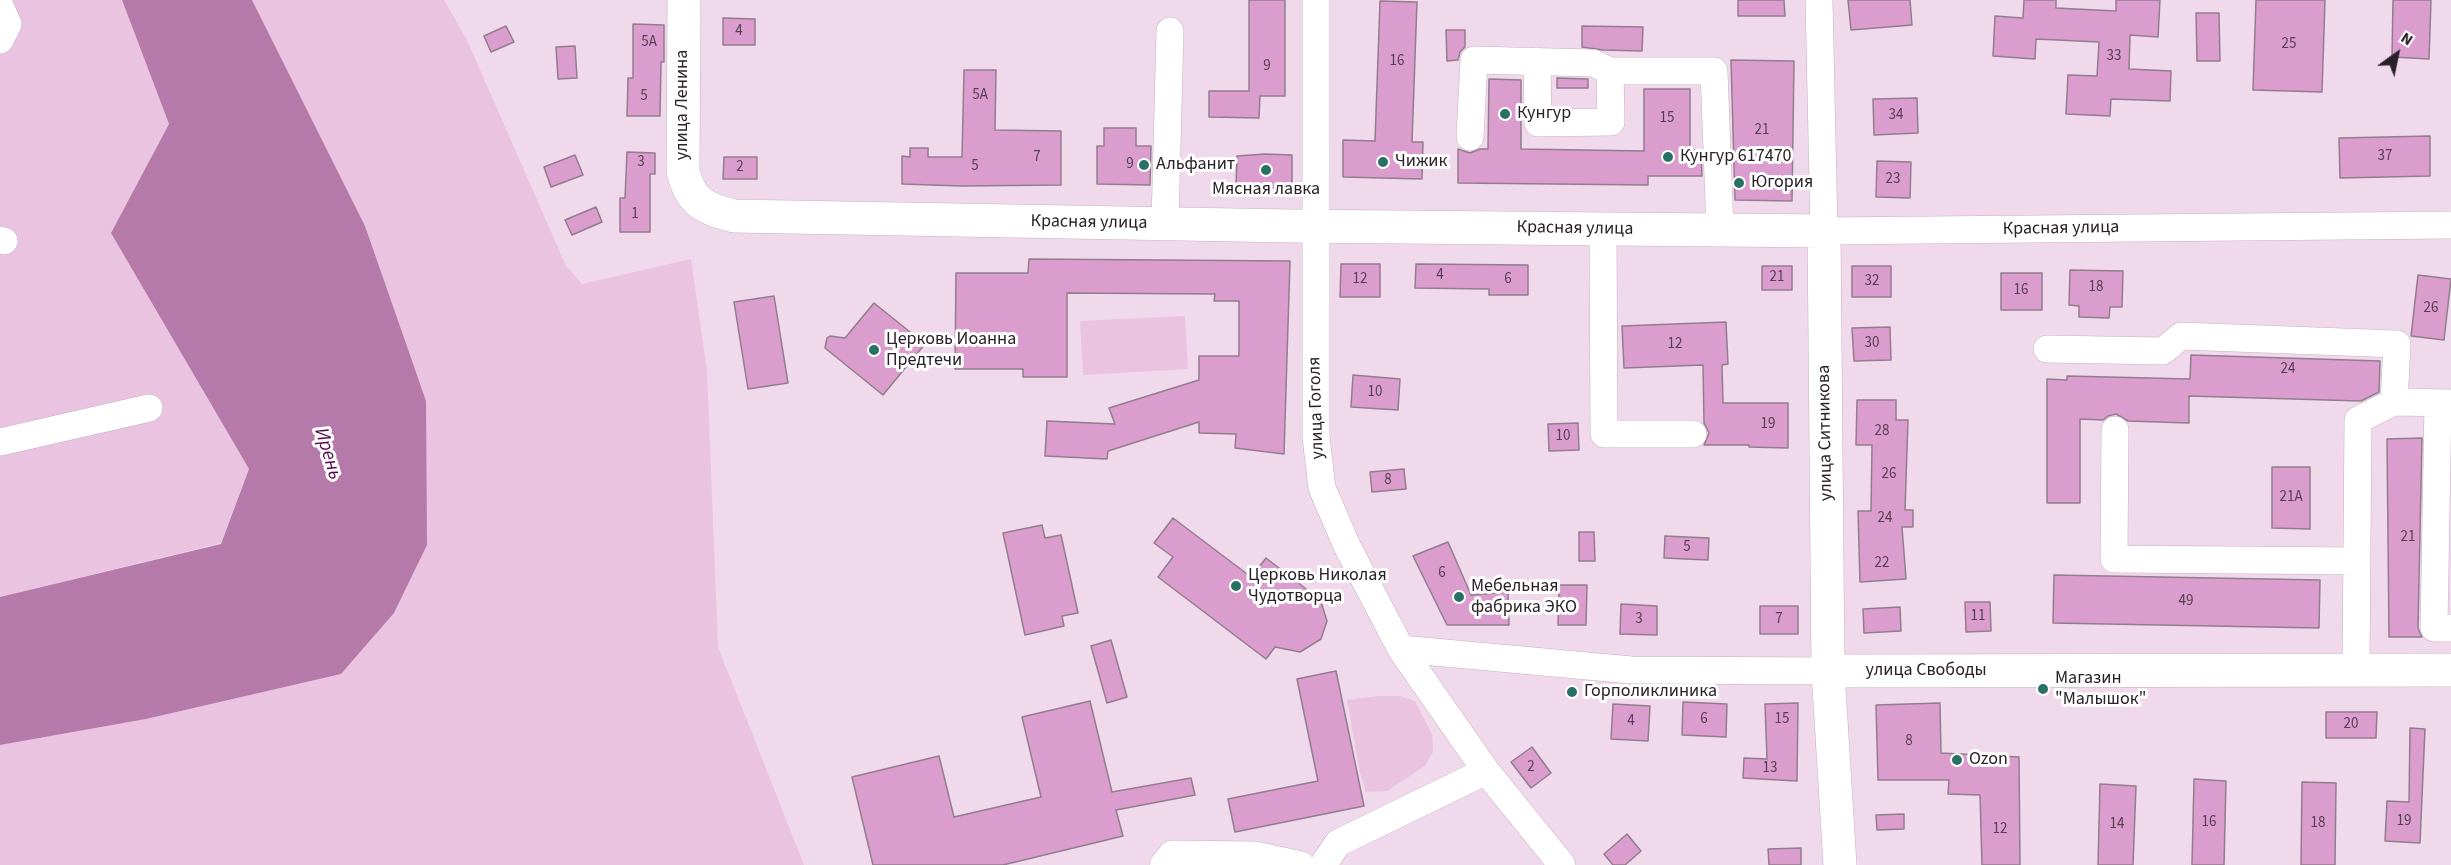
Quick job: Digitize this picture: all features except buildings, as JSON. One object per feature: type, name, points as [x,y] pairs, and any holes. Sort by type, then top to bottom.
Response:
[{"type":"main road","name":"улица Ленина","points":[[684,0],[683,171],[686,184],[693,197],[702,205]]},
{"type":"main road","name":"Красная улица","points":[[702,205],[717,212],[752,218],[1824,231]]},
{"type":"main road","name":"улица Ситникова","points":[[1824,231],[1828,671],[1840,865]]},
{"type":"main road","name":"улица Свободы","points":[[1828,671],[2451,670]]},
{"type":"street","name":"улица Гоголя","points":[[1316,0],[1316,437],[1322,488],[1347,546],[1401,649],[1486,771],[1562,865]]},
{"type":"street","name":"улица Ситникова","points":[[1819,0],[1824,231]]},
{"type":"street","points":[[0,6],[8,24],[0,40]]},
{"type":"street","points":[[1165,224],[1170,31]]},
{"type":"street","points":[[1470,137],[1473,60],[1593,63],[1610,71],[1714,71],[1720,230]]},
{"type":"street","points":[[1537,62],[1538,123],[1611,122],[1610,71]]},
{"type":"street","name":"Красная улица","points":[[1824,231],[2451,225]]},
{"type":"street","points":[[1603,229],[1604,434],[1693,434]]},
{"type":"street","points":[[2047,350],[2163,351],[2181,336],[2397,344],[2394,402]]},
{"type":"street","points":[[2356,670],[2358,420],[2394,402],[2444,403],[2434,628],[2451,628]]},
{"type":"street","points":[[0,442],[149,408]]},
{"type":"street","points":[[2115,430],[2114,559],[2357,561]]},
{"type":"street","name":"улица Свободы","points":[[1401,649],[1631,670],[1828,671]]},
{"type":"street","points":[[1323,865],[1338,843],[1486,771]]},
{"type":"street","points":[[1163,865],[1172,854],[1255,855],[1301,865]]},
{"type":"shaded area","points":[[0,0],[122,0],[169,124],[112,233],[249,469],[221,543],[0,597]]},
{"type":"shaded area","points":[[252,0],[444,0],[467,40],[566,266],[582,284],[691,259],[707,371],[718,647],[804,865],[0,865],[0,745],[146,719],[341,674],[394,613],[427,545],[365,226]]},
{"type":"shaded area","points":[[1185,316],[1188,369],[1083,375],[1080,321]]},
{"type":"shaded area","points":[[1400,696],[1415,701],[1432,734],[1433,752],[1425,766],[1387,791],[1366,792],[1360,773],[1347,700]]},
{"type":"water","name":"Ирень","points":[[122,0],[252,0],[365,226],[426,401],[427,545],[394,613],[341,674],[146,719],[0,745],[0,597],[221,544],[249,469],[111,233],[169,124]]},
{"type":"place","name":"Кунгур","points":[[1505,114]]},
{"type":"place","name":"Кунгур 617470","points":[[1668,157]]},
{"type":"place","name":"Чижик","points":[[1383,162]]},
{"type":"place","name":"Альфанит","points":[[1144,165]]},
{"type":"place","name":"Мясная лавка","points":[[1266,170]]},
{"type":"place","name":"Югория","points":[[1739,183]]},
{"type":"place","name":"Церковь Иоанна Предтечи","points":[[874,350]]},
{"type":"place","name":"Церковь Николая Чудотворца","points":[[1236,586]]},
{"type":"place","name":"Мебельная фабрика ЭКО","points":[[1459,597]]},
{"type":"place","name":"Магазин \"Малышок\"","points":[[2043,689]]},
{"type":"place","name":"Горполиклиника","points":[[1572,692]]},
{"type":"place","name":"Ozon","points":[[1957,760]]}]
